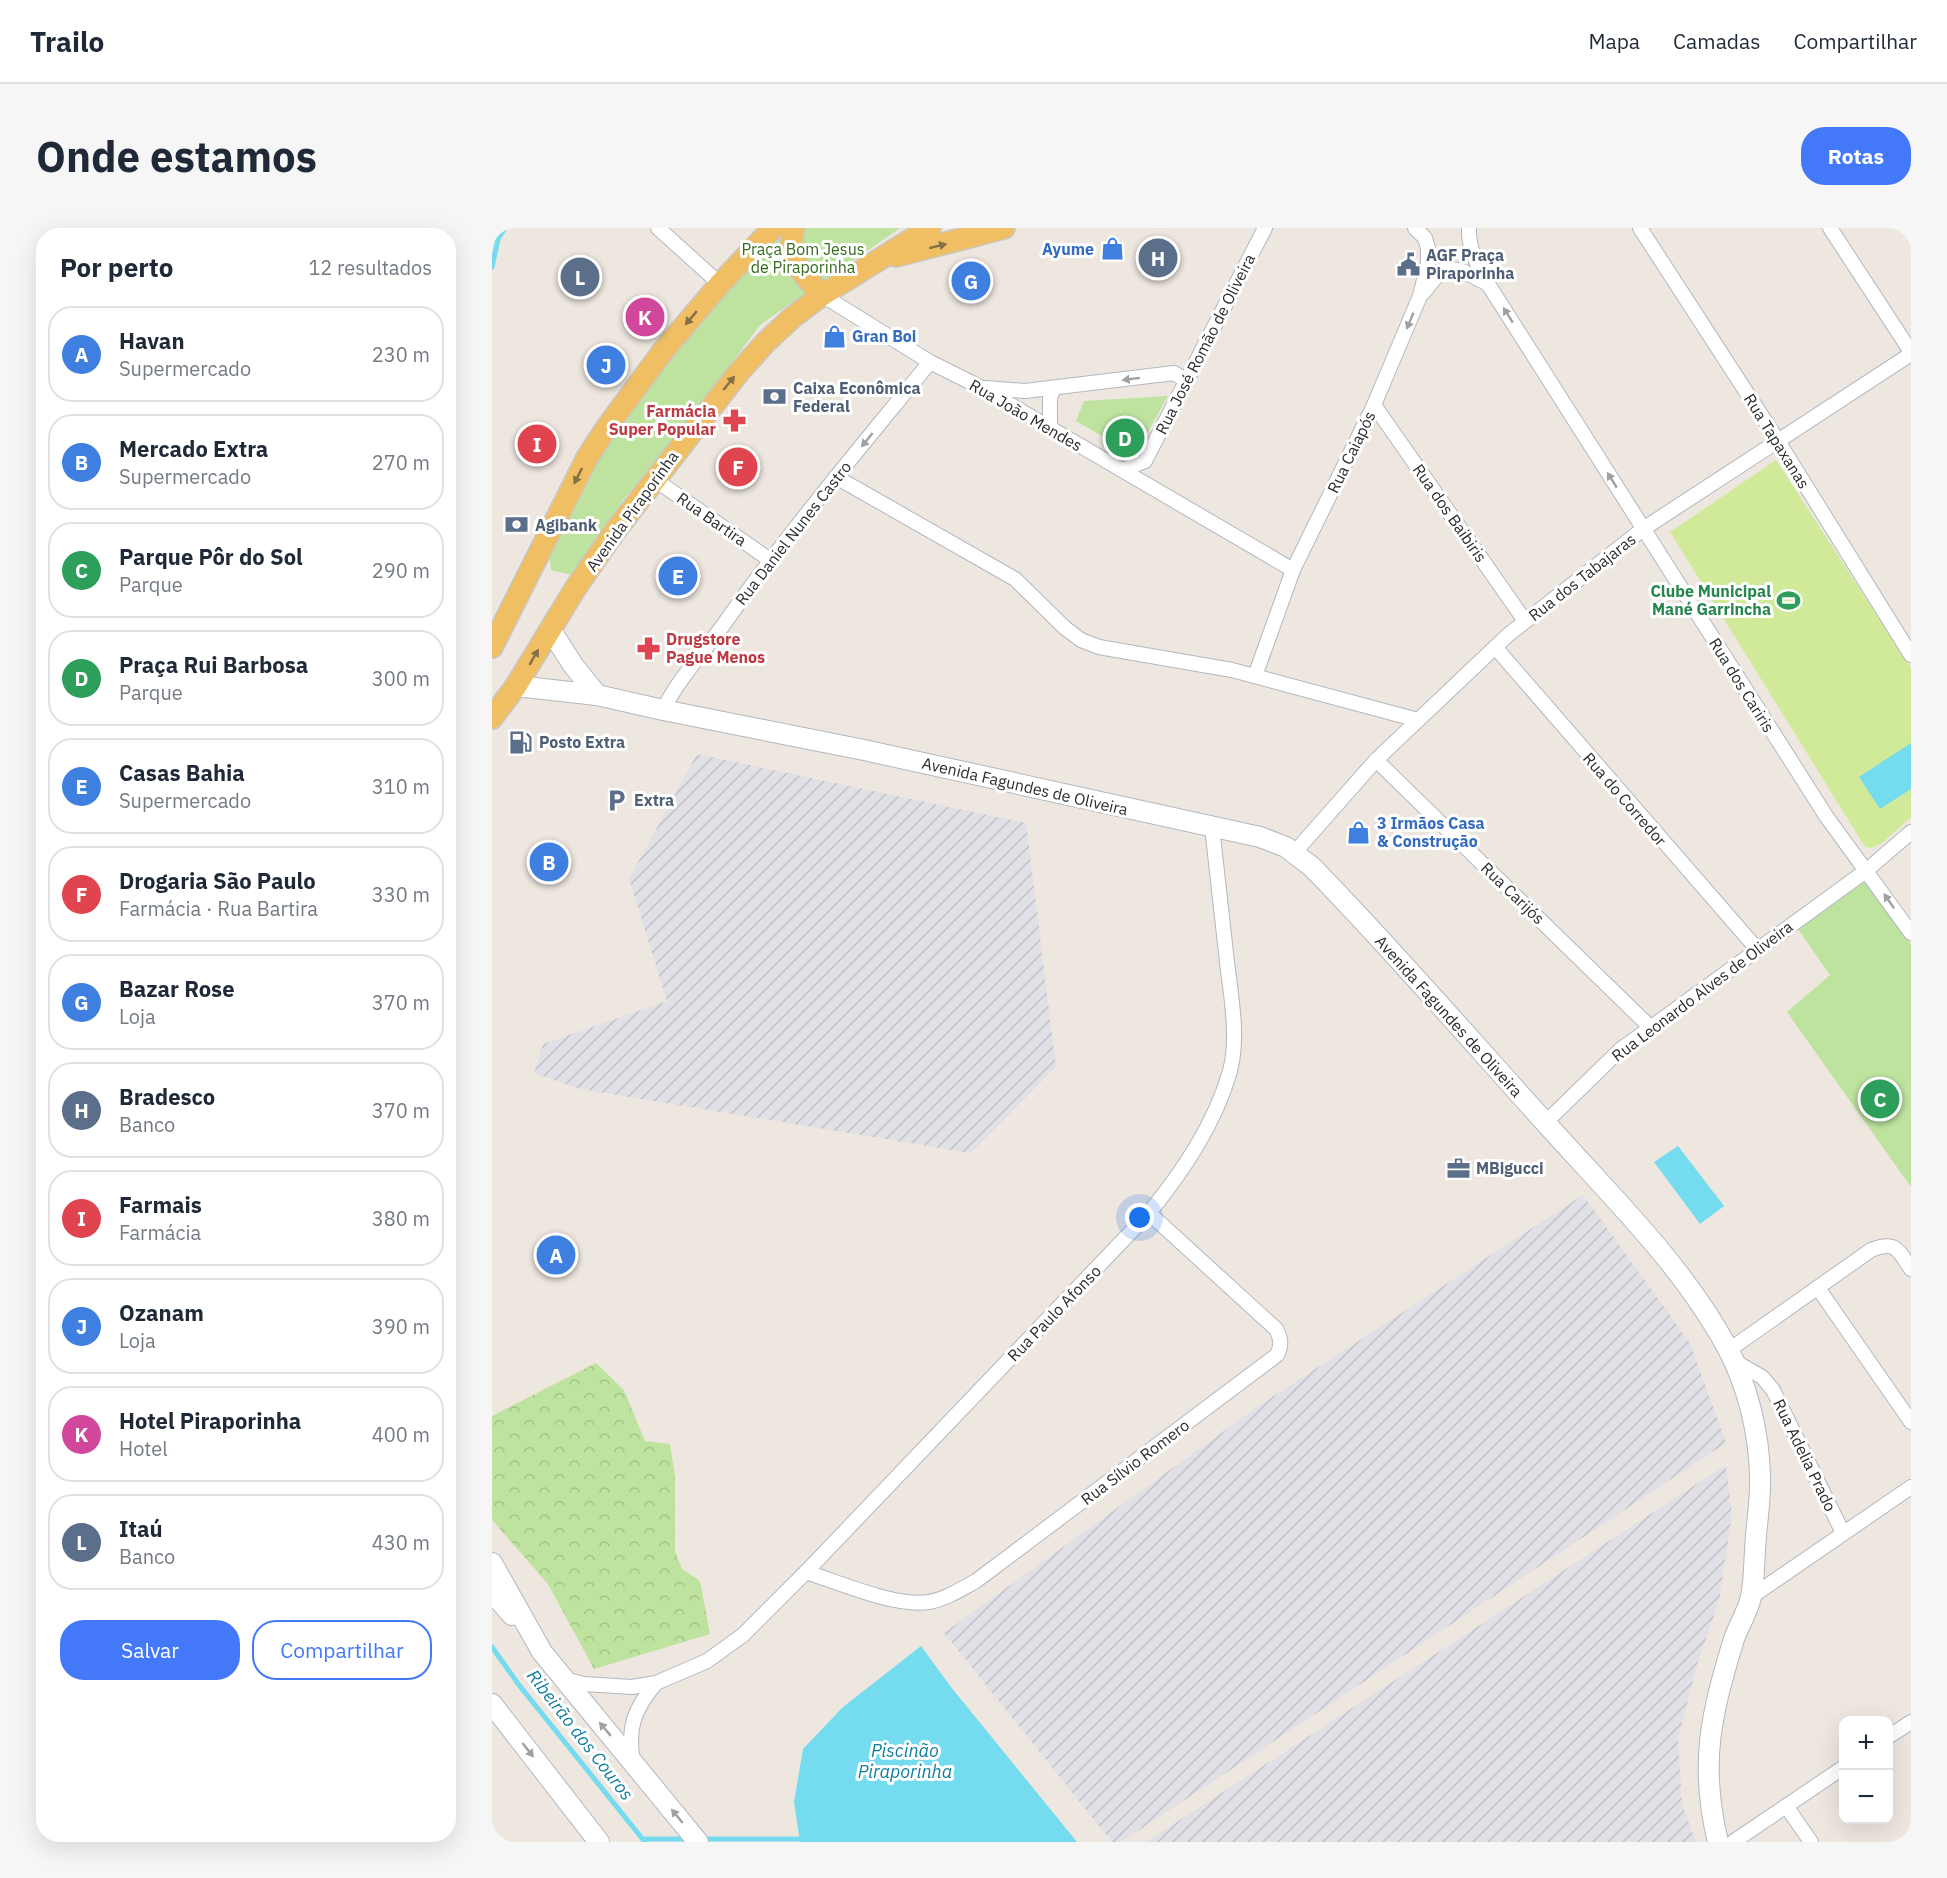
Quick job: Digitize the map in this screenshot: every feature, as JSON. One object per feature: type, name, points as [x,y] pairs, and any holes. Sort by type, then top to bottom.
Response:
[{"type":"main road","points":[[492,647],[586,458],[631,393],[720,284],[773,228]]},
{"type":"main road","points":[[794,228],[791,251],[794,260],[822,295]]},
{"type":"main road","name":"Avenida Piraporinha","points":[[492,718],[516,686],[550,629],[615,531],[654,478],[739,372],[766,342],[822,295],[930,228]]},
{"type":"main road","name":"Avenida Piraporinha","points":[[880,259],[1004,228]]},
{"type":"main road","points":[[550,629],[573,665],[597,695]]},
{"type":"main road","name":"Avenida Fagundes de Oliveira","points":[[516,686],[597,695],[864,750],[1276,842],[1295,852],[1328,884],[1667,1261],[1709,1317],[1731,1356],[1746,1394],[1756,1432],[1760,1477],[1751,1597],[1729,1657],[1713,1716],[1708,1746],[1711,1814],[1718,1842]]},
{"type":"main road","points":[[492,1563],[542,1652]]},
{"type":"main road","points":[[492,1592],[698,1842]]},
{"type":"main road","points":[[492,1704],[599,1842]]},
{"type":"street","points":[[658,228],[720,284]]},
{"type":"street","name":"Rua José Romão de Oliveira","points":[[1145,461],[1265,228]]},
{"type":"street","name":"Rua Caiapós","points":[[1255,676],[1293,570],[1374,405],[1420,296],[1428,263],[1428,248],[1425,238],[1415,228]]},
{"type":"street","name":"Rua dos Cariris","points":[[1469,228],[1474,260],[1488,284],[1826,816],[1911,933]]},
{"type":"street","name":"Rua Tapaxanas","points":[[1640,228],[1778,441],[1911,655]]},
{"type":"street","points":[[1830,228],[1911,353]]},
{"type":"street","points":[[1420,296],[1440,272],[1448,268],[1463,272],[1488,284]]},
{"type":"street","name":"Rua João Mendes","points":[[822,295],[930,362],[980,387],[1293,570]]},
{"type":"street","name":"Rua dos Tabajaras","points":[[1295,852],[1376,760],[1525,621],[1643,529],[1911,353]]},
{"type":"street","name":"Rua Daniel Nunes Castro","points":[[663,710],[673,689],[709,645],[770,560],[930,362]]},
{"type":"street","points":[[980,387],[1002,391],[1054,388],[1173,373],[1187,381]]},
{"type":"street","points":[[1050,429],[1050,398],[1054,388]]},
{"type":"street","name":"Rua dos Baibiris","points":[[1374,405],[1525,621]]},
{"type":"street","points":[[1122,470],[1145,461],[1150,486]]},
{"type":"street","points":[[836,477],[1015,579],[1065,628],[1099,647],[1232,670],[1418,720]]},
{"type":"street","name":"Rua Bartira","points":[[654,478],[770,560]]},
{"type":"street","name":"Rua do Corredor","points":[[1495,647],[1757,949]]},
{"type":"street","name":"Rua Carijós","points":[[1376,760],[1650,1027]]},
{"type":"street","name":"Rua Paulo Afonso","points":[[563,1679],[584,1684],[632,1687],[656,1683],[707,1661],[730,1646],[807,1572],[1149,1213],[1172,1185],[1195,1149],[1218,1102],[1230,1070],[1234,1039],[1212,827]]},
{"type":"street","name":"Rua Leonardo Alves de Oliveira","points":[[1545,1123],[1620,1050],[1866,870],[1911,832]]},
{"type":"street","name":"Rua Sílvio Romero","points":[[807,1572],[892,1599],[913,1603],[931,1602],[952,1595],[976,1581],[1277,1355],[1281,1347],[1276,1329],[1149,1213]]},
{"type":"street","points":[[1731,1356],[1871,1250],[1890,1245],[1897,1248],[1911,1269]]},
{"type":"street","points":[[1818,1288],[1911,1422]]},
{"type":"street","name":"Rua Adelia Prado","points":[[1731,1356],[1762,1377],[1773,1390],[1844,1533]]},
{"type":"street","points":[[1751,1597],[1911,1487]]},
{"type":"street","points":[[633,1762],[630,1744],[631,1728],[643,1698],[656,1683]]},
{"type":"street","points":[[1893,1734],[1911,1722]]},
{"type":"street","points":[[1733,1842],[1840,1770]]},
{"type":"street","points":[[1786,1806],[1811,1842]]},
{"type":"shaded area","points":[[697,754],[1026,823],[1056,1067],[971,1153],[580,1089],[534,1073],[543,1044],[667,1001],[629,879]]},
{"type":"shaded area","points":[[1583,1195],[1690,1343],[1726,1443],[1121,1842],[1112,1842],[944,1633],[1260,1405]]},
{"type":"shaded area","points":[[1726,1465],[1732,1515],[1719,1601],[1697,1665],[1678,1739],[1682,1804],[1696,1842],[1146,1842]]},
{"type":"green space","name":"Praça Bom Jesus de Piraporinha","points":[[790,228],[900,228],[760,325],[670,445],[623,500],[572,575],[551,570],[549,545],[586,476],[622,420],[709,311]]},
{"type":"green space","points":[[1168,396],[1135,455],[1076,421],[1084,401]]},
{"type":"green space","name":"Clube Municipal Mané Garrincha","points":[[1776,460],[1911,668],[1911,817],[1882,843],[1872,848],[1865,847],[1670,532]]},
{"type":"green space","points":[[1864,882],[1911,944],[1911,1187],[1787,1012],[1830,975],[1798,929]]},
{"type":"green space","points":[[596,1363],[624,1390],[645,1441],[670,1444],[675,1476],[675,1551],[682,1569],[700,1581],[710,1634],[594,1669],[548,1584],[492,1520],[492,1416]]},
{"type":"water","points":[[1911,743],[1911,789],[1880,809],[1859,777]]},
{"type":"water","points":[[1678,1146],[1724,1206],[1700,1224],[1654,1162]]},
{"type":"water","name":"Piscinão Piraporinha","points":[[921,1646],[951,1687],[1077,1842],[800,1842],[794,1802],[803,1749],[843,1707]]},
{"type":"waterway","name":"Ribeirão dos Couros","points":[[492,267],[498,239],[505,228]]},
{"type":"waterway","name":"Ribeirão dos Couros","points":[[492,1647],[519,1685],[645,1842]]},
{"type":"waterway","points":[[643,1839],[689,1839]]},
{"type":"waterway","points":[[701,1839],[799,1839]]},
{"type":"place","name":"Ayume","points":[[1112,249]]},
{"type":"place","name":"Bradesco","points":[[1158,258]]},
{"type":"place","name":"AGF Praça Piraporinha","points":[[1408,264]]},
{"type":"place","name":"Itaú","points":[[580,277]]},
{"type":"place","name":"Bazar Rose","points":[[971,281]]},
{"type":"place","name":"Hotel Piraporinha","points":[[645,317]]},
{"type":"place","name":"Gran Boi","points":[[834,336]]},
{"type":"place","name":"Ozanam","points":[[606,365]]},
{"type":"place","name":"Caixa Econômica Federal","points":[[775,397]]},
{"type":"place","name":"Farmácia Super Popular","points":[[734,420]]},
{"type":"place","name":"Praça Rui Barbosa","points":[[1125,438]]},
{"type":"place","name":"Farmais","points":[[537,444]]},
{"type":"place","name":"Drogaria São Paulo","points":[[738,467]]},
{"type":"place","name":"Agibank","points":[[517,525]]},
{"type":"place","name":"Casas Bahia","points":[[678,576]]},
{"type":"place","name":"Clube Municipal Mané Garrincha","points":[[1789,600]]},
{"type":"place","name":"Drugstore Pague Menos","points":[[648,648]]},
{"type":"place","name":"Posto Extra","points":[[521,742]]},
{"type":"place","name":"Extra","points":[[616,800]]},
{"type":"place","name":"3 Irmãos Casa & Construção","points":[[1359,832]]},
{"type":"place","name":"Mercado Extra","points":[[549,862]]},
{"type":"place","name":"Parque Pôr do Sol","points":[[1880,1099]]},
{"type":"place","name":"MBigucci","points":[[1458,1168]]},
{"type":"place","name":"Havan","points":[[556,1255]]}]
